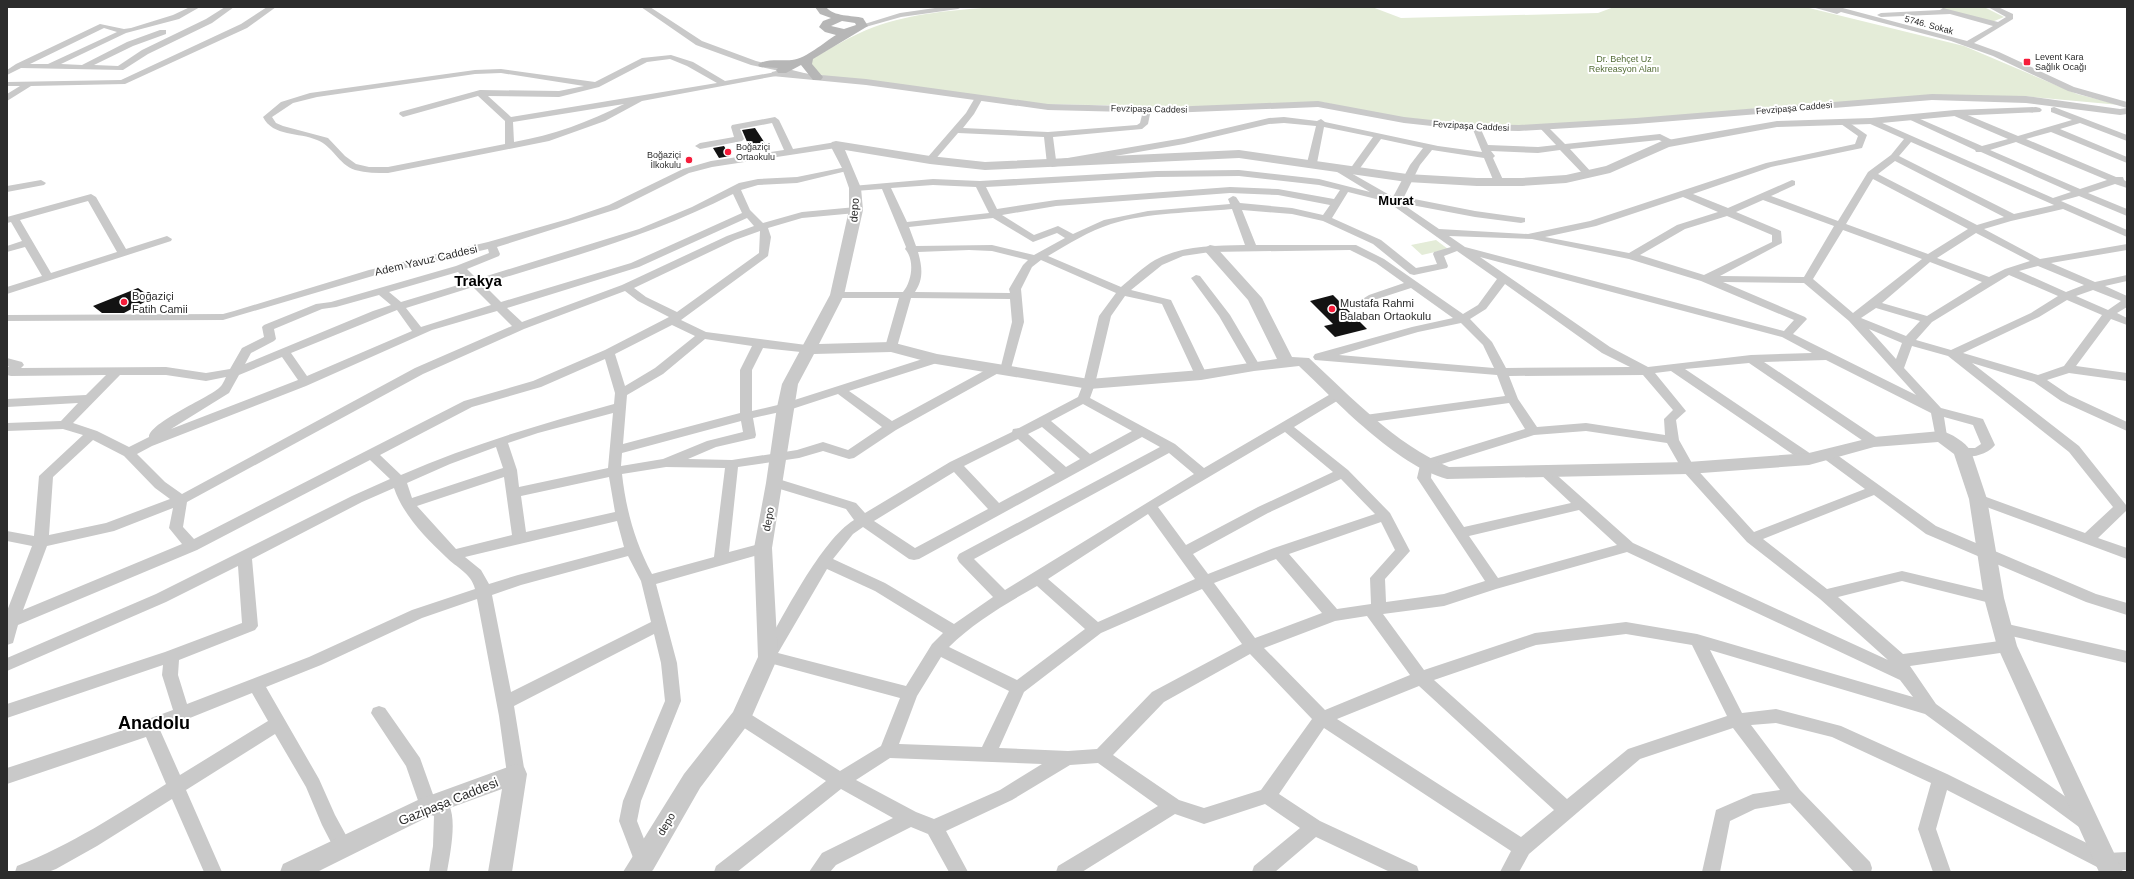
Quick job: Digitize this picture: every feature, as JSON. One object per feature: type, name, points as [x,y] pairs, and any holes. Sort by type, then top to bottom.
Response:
[{"type":"main road","points":[[810,7],[826,27],[836,32],[849,31]]},
{"type":"main road","points":[[779,72],[813,55],[849,31],[862,26],[861,22],[824,12],[820,7]]},
{"type":"main road","points":[[817,77],[806,64],[827,37],[826,27],[830,21],[846,18]]},
{"type":"main road","points":[[764,65],[796,63]]},
{"type":"street","points":[[49,67],[124,30],[163,21],[196,7]]},
{"type":"street","points":[[19,66],[80,69],[120,68],[145,52],[187,33],[209,21],[230,7]]},
{"type":"street","points":[[7,84],[28,85],[122,82],[244,26],[272,7]]},
{"type":"street","points":[[646,7],[699,43],[738,58],[764,65],[779,72]]},
{"type":"street","points":[[846,18],[937,7]]},
{"type":"street","points":[[862,26],[900,15],[958,7]]},
{"type":"street","name":"5746. Sokak","points":[[1816,7],[1967,44]]},
{"type":"street","name":"5746. Sokak","points":[[1830,7],[1954,39],[1996,54],[2071,89],[2125,111]]},
{"type":"street","points":[[1931,7],[1999,25]]},
{"type":"street","points":[[1967,44],[1999,25],[2010,16],[1992,7]]},
{"type":"street","points":[[1867,16],[1951,12]]},
{"type":"street","points":[[163,21],[158,28],[163,32]]},
{"type":"street","points":[[80,69],[130,44],[163,32],[209,21]]},
{"type":"street","points":[[7,73],[103,26],[124,30]]},
{"type":"street","points":[[163,63],[162,58],[187,33]]},
{"type":"street","points":[[403,114],[480,93],[559,94],[596,85],[645,60],[671,57],[690,64],[724,84]]},
{"type":"street","points":[[738,58],[748,64],[779,72]]},
{"type":"street","points":[[596,85],[501,71],[475,72],[317,94],[294,99],[282,105],[267,117],[269,123],[280,129],[298,132],[327,141],[344,159],[354,166],[368,171],[388,170],[426,164],[553,137],[602,119],[641,98]]},
{"type":"street","points":[[509,120],[724,84],[779,72]]},
{"type":"street","name":"Fevzipaşa Caddesi","points":[[779,72],[1048,107],[1147,110],[1232,109],[1318,104],[1404,120],[1476,127],[1543,127],[1932,97],[1972,96],[2070,103],[2125,111]]},
{"type":"street","points":[[7,98],[28,85]]},
{"type":"street","points":[[480,93],[509,120],[510,146]]},
{"type":"street","points":[[930,160],[970,114],[980,98]]},
{"type":"street","points":[[956,130],[1048,135],[1124,128],[1143,126],[1147,110]]},
{"type":"street","points":[[836,145],[889,152],[930,160],[985,166],[1239,154],[1312,163],[1407,178],[1499,182],[1566,179],[1610,169],[1645,152],[1673,143],[1777,124],[1871,121],[1955,113],[2054,110],[2125,111]]},
{"type":"street","points":[[2054,110],[2127,138]]},
{"type":"street","points":[[1955,113],[2127,185]]},
{"type":"street","points":[[1908,117],[2127,213]]},
{"type":"street","points":[[700,146],[739,139],[735,127],[776,120],[789,151]]},
{"type":"street","points":[[1052,164],[1229,132],[1261,122],[1282,120],[1321,122],[1461,154],[1538,150],[1563,146],[1660,137],[1673,143]]},
{"type":"street","points":[[1954,157],[2082,120]]},
{"type":"street","points":[[1871,121],[2127,234]]},
{"type":"street","points":[[1312,163],[1321,122]]},
{"type":"street","points":[[1528,237],[1592,224],[1769,165],[1859,146],[1863,135],[1844,122]]},
{"type":"street","points":[[1476,127],[1488,152],[1499,182]]},
{"type":"street","points":[[1543,127],[1563,146],[1588,174]]},
{"type":"street","points":[[1124,128],[1136,149]]},
{"type":"street","points":[[2051,129],[2127,160]]},
{"type":"street","points":[[1048,135],[1052,164]]},
{"type":"street","points":[[1355,170],[1379,135]]},
{"type":"street","points":[[1807,280],[1871,174],[1894,157],[1909,138]]},
{"type":"street","name":"Adem Yavuz Caddesi","points":[[7,318],[223,317],[265,306],[323,286],[373,272],[491,245],[613,207],[686,171],[711,164],[836,145]]},
{"type":"street","name":"depo","points":[[640,867],[692,781],[741,717],[768,657],[763,548],[775,483],[785,407],[790,384],[810,349],[836,295],[856,210],[855,188],[848,168],[836,145]]},
{"type":"street","points":[[1395,200],[1423,153],[1430,147]]},
{"type":"street","points":[[1894,157],[2012,218]]},
{"type":"street","points":[[8,370],[166,371],[206,376],[237,372],[377,313],[643,231],[696,209],[735,188],[758,182],[796,180],[848,168]]},
{"type":"street","points":[[1337,168],[1395,200],[1457,248],[1503,280],[1606,350],[1646,371],[1680,411],[1670,419],[1672,440],[1688,468],[1752,538],[1825,595],[1903,668],[1930,709]]},
{"type":"street","points":[[904,225],[995,215],[1000,211],[1239,173],[1283,176],[1346,188],[1395,200],[1475,214],[1521,220]]},
{"type":"street","points":[[1871,174],[2039,262],[2127,301]]},
{"type":"street","points":[[2053,201],[2116,180],[2127,178]]},
{"type":"street","points":[[855,188],[933,182],[980,184],[1162,185],[1278,192],[1338,203]]},
{"type":"street","points":[[7,189],[41,183]]},
{"type":"street","points":[[1631,256],[1681,227],[1728,212],[1792,183]]},
{"type":"street","points":[[980,184],[995,215],[1034,239],[1058,229],[1072,238]]},
{"type":"street","points":[[885,185],[909,236],[910,249],[915,257],[915,283],[906,296],[891,347]]},
{"type":"street","points":[[9,622],[192,546],[468,404],[537,384],[609,353],[674,318],[764,254],[767,234],[763,226],[748,214],[735,188]]},
{"type":"street","points":[[1326,219],[1338,203],[1346,188]]},
{"type":"street","points":[[1230,190],[1251,248]]},
{"type":"street","points":[[1685,194],[1777,233],[1777,243],[1705,278]]},
{"type":"street","points":[[1762,196],[1930,258],[1990,282]]},
{"type":"street","points":[[48,277],[28,243],[10,219],[91,197],[124,254]]},
{"type":"street","points":[[666,462],[732,464],[799,454],[823,446],[849,454],[891,427],[1001,369],[1018,322],[1015,288],[1028,265],[1038,257],[1072,238],[1108,222],[1148,214],[1235,206],[1292,211],[1326,219],[1377,242],[1414,272],[1444,266],[1438,254],[1457,248],[1786,335],[1937,411],[1978,422],[1988,445],[1977,452],[1962,451],[1941,436],[1874,442],[1809,459],[1688,468],[1447,473],[1426,464],[1365,419],[1338,395],[1303,360],[1255,298],[1210,249]]},
{"type":"street","points":[[1853,319],[1875,304],[1930,258],[1976,229],[2012,218],[2065,206]]},
{"type":"street","points":[[7,536],[42,542],[109,527],[182,500],[412,375],[520,327],[626,287],[691,255],[763,226],[802,215],[856,210]]},
{"type":"street","points":[[129,453],[147,443],[305,385],[419,332],[497,306],[635,265],[748,214]]},
{"type":"street","points":[[1437,232],[1528,237],[1631,256],[1705,278],[1801,319],[1786,335]]},
{"type":"street","points":[[7,291],[167,239]]},
{"type":"street","points":[[7,249],[28,243]]},
{"type":"street","points":[[147,443],[174,420],[225,390],[237,372],[246,351],[270,339],[268,327],[320,306],[332,305],[460,268],[495,254],[491,245]]},
{"type":"street","points":[[910,249],[969,247],[992,248],[1038,257],[1079,275],[1123,291],[1168,302],[1201,376]]},
{"type":"street","points":[[1086,391],[1105,316],[1123,291],[1158,263],[1181,253],[1210,249],[1352,247],[1380,261],[1463,319],[1488,344],[1502,372],[1512,399],[1533,431]]},
{"type":"street","points":[[1899,367],[1908,341],[1928,320],[2009,271],[2039,262],[2127,247]]},
{"type":"street","points":[[460,268],[520,327]]},
{"type":"street","points":[[2009,271],[2110,313],[2127,322]]},
{"type":"street","points":[[1196,278],[1224,315],[1254,366]]},
{"type":"street","points":[[1705,278],[1807,280],[1853,319],[1899,367],[1937,411],[1941,436]]},
{"type":"street","points":[[1952,354],[2034,315],[2067,295],[2093,286],[2127,278]]},
{"type":"street","points":[[910,694],[768,657],[824,561],[848,530],[862,520],[955,465],[1018,432],[1043,421],[1086,391],[1201,376],[1254,366],[1303,360],[1416,329],[1463,319],[1482,308],[1503,280]]},
{"type":"street","points":[[1357,307],[1373,297],[1412,284]]},
{"type":"street","points":[[626,287],[642,299],[702,335],[759,344],[810,349],[891,347],[936,359],[1001,369],[1086,391],[1143,431],[1170,447],[1202,475]]},
{"type":"street","points":[[380,291],[400,307],[419,332]]},
{"type":"street","points":[[836,295],[901,294],[906,296],[954,294],[1016,296]]},
{"type":"street","points":[[2068,369],[2110,313],[2127,301]]},
{"type":"street","points":[[1875,304],[1928,320]]},
{"type":"street","points":[[1853,319],[1908,341],[2038,379],[2065,398],[2127,427]]},
{"type":"street","points":[[7,664],[161,598],[357,499],[445,461],[620,400],[659,371],[702,335]]},
{"type":"street","points":[[514,493],[615,471],[666,462],[712,444],[750,435],[746,416],[746,370],[759,344]]},
{"type":"street","points":[[285,353],[305,385]]},
{"type":"street","points":[[609,353],[620,400],[615,471],[618,498],[624,515],[632,550],[648,581],[669,664],[673,701],[632,801],[628,821],[640,867]]},
{"type":"street","points":[[1952,354],[2074,450],[2124,509],[2088,539]]},
{"type":"street","points":[[1303,360],[1502,372],[1646,371],[1751,359],[1827,356]]},
{"type":"street","points":[[616,450],[702,426],[785,407],[936,359]]},
{"type":"street","points":[[1751,359],[1874,442]]},
{"type":"street","points":[[1673,367],[1809,459]]},
{"type":"street","points":[[2038,379],[2068,369],[2127,377]]},
{"type":"street","points":[[64,425],[116,371]]},
{"type":"street","points":[[839,389],[891,427]]},
{"type":"street","points":[[888,751],[910,694],[938,648],[954,632],[1003,598],[1038,578],[1150,506],[1338,395]]},
{"type":"street","points":[[7,403],[89,399]]},
{"type":"street","points":[[1365,419],[1512,399]]},
{"type":"street","points":[[1043,421],[1089,460]]},
{"type":"street","points":[[7,426],[64,425],[92,434],[129,453],[160,485],[182,500]]},
{"type":"street","points":[[1285,426],[1344,473],[1385,516],[1403,551],[1377,578],[1376,610],[1421,678],[1566,810]]},
{"type":"street","points":[[1426,464],[1533,431],[1586,427],[1672,440]]},
{"type":"street","points":[[775,483],[803,490],[851,506],[862,520],[914,555],[996,509],[1065,474],[1143,431]]},
{"type":"street","points":[[1018,432],[1065,474]]},
{"type":"street","points":[[7,639],[9,622],[42,542],[46,476],[92,434]]},
{"type":"street","points":[[501,442],[510,470],[520,538]]},
{"type":"street","points":[[1003,598],[964,558],[1170,447]]},
{"type":"street","points":[[1962,451],[1978,499],[1994,598],[2005,638],[2109,867]]},
{"type":"street","points":[[371,454],[400,481]]},
{"type":"street","points":[[1828,455],[1932,530],[2091,598],[2127,609]]},
{"type":"street","points":[[721,560],[732,464]]},
{"type":"street","points":[[1426,464],[1424,478],[1494,584]]},
{"type":"street","points":[[955,465],[996,509]]},
{"type":"street","points":[[408,504],[510,470]]},
{"type":"street","points":[[1544,472],[1628,547],[1903,668],[2005,638],[2127,657]]},
{"type":"street","points":[[1184,552],[1263,510],[1344,473]]},
{"type":"street","points":[[400,481],[399,487],[408,504],[434,536],[478,577],[484,590],[510,726],[516,774]]},
{"type":"street","points":[[1752,538],[1875,490]]},
{"type":"street","points":[[1978,499],[2127,554]]},
{"type":"street","points":[[182,500],[176,528],[192,546]]},
{"type":"street","points":[[1150,506],[1252,646],[1322,718],[1522,848]]},
{"type":"street","points":[[1459,533],[1582,506]]},
{"type":"street","points":[[453,555],[520,538],[624,515]]},
{"type":"street","points":[[987,756],[1018,688],[1096,629],[1205,581],[1279,552],[1385,516]]},
{"type":"street","points":[[1101,756],[1158,697],[1252,646],[1333,615],[1444,600],[1494,584],[1628,547]]},
{"type":"street","points":[[648,581],[763,548]]},
{"type":"street","points":[[7,776],[151,728],[157,723],[315,662],[417,614],[484,590],[632,550]]},
{"type":"street","points":[[1279,552],[1333,615]]},
{"type":"street","points":[[7,711],[171,656],[250,626],[244,555]]},
{"type":"street","points":[[824,561],[880,587],[954,632]]},
{"type":"street","points":[[1825,595],[1902,576],[1994,598]]},
{"type":"street","points":[[1038,578],[1096,629]]},
{"type":"street","points":[[505,703],[658,625]]},
{"type":"street","points":[[723,872],[840,780],[888,751],[1068,758],[1101,756],[1173,806],[1204,816],[1267,796],[1322,718],[1421,678],[1535,639],[1626,628],[1697,640],[1930,709],[2088,823]]},
{"type":"street","points":[[1697,640],[1737,720],[1794,796],[1866,871]]},
{"type":"street","points":[[938,648],[1018,688]]},
{"type":"street","points":[[171,656],[170,675],[182,713]]},
{"type":"street","points":[[256,685],[277,724],[313,784],[328,819],[344,848]]},
{"type":"street","points":[[379,713],[414,763],[428,806],[443,811],[442,846],[438,872]]},
{"type":"street","points":[[1509,872],[1522,848],[1634,754],[1737,720],[1776,716],[1835,731],[1941,779],[2109,867],[2127,861]]},
{"type":"street","points":[[741,717],[840,780],[910,818],[934,828],[958,872]]},
{"type":"street","points":[[24,872],[49,863],[91,840],[277,724]]},
{"type":"street","points":[[151,728],[213,872]]},
{"type":"street","points":[[934,828],[1006,794],[1068,758]]},
{"type":"street","name":"Gazipaşa Caddesi","points":[[292,872],[428,806],[516,774],[500,872]]},
{"type":"street","points":[[1941,779],[1927,829],[1942,872]]},
{"type":"street","points":[[1267,796],[1314,827],[1410,872]]},
{"type":"street","points":[[1711,872],[1722,816],[1753,802],[1794,796]]},
{"type":"street","points":[[1065,872],[1173,806]]},
{"type":"street","points":[[818,872],[829,859],[910,818]]},
{"type":"street","points":[[1261,872],[1314,827]]},
{"type":"green space","name":"Dr. Behçet Uz Rekreasyon Alanı","points":[[995,7],[1269,9],[1372,7],[1401,18],[1598,13],[1614,7],[1805,7],[1964,46],[2077,94],[2120,105],[2022,96],[1780,106],[1636,121],[1476,127],[1401,119],[1322,102],[1203,107],[1036,104],[823,76],[805,64],[848,39],[888,22],[918,15]]},
{"type":"green space","points":[[1937,7],[1984,7],[2004,17],[1992,22]]},
{"type":"green space","points":[[1436,240],[1448,249],[1422,255],[1411,245]]},
{"type":"building","points":[[755,128],[768,148],[751,151],[742,130]]},
{"type":"building","points":[[724,146],[730,156],[719,158],[713,148]]},
{"type":"building","name":"Boğaziçi Fatih Camii","points":[[138,288],[152,298],[124,313],[102,313],[93,306]]},
{"type":"building","points":[[1333,295],[1367,329],[1335,337],[1324,326],[1333,324],[1310,301]]},
{"type":"place","name":"Levent Kara Sağlık Ocağı","points":[[2027,62]]},
{"type":"place","name":"Boğaziçi Ortaokulu","points":[[728,152]]},
{"type":"place","name":"Boğaziçi İlkokulu","points":[[689,160]]},
{"type":"place","name":"Boğaziçi Fatih Camii","points":[[124,302]]},
{"type":"place","name":"Mustafa Rahmi Balaban Ortaokulu","points":[[1332,309]]},
{"type":"district","name":"Murat","points":[[1396,200]]},
{"type":"district","name":"Trakya","points":[[478,281]]},
{"type":"district","name":"Anadolu","points":[[154,723]]}]
